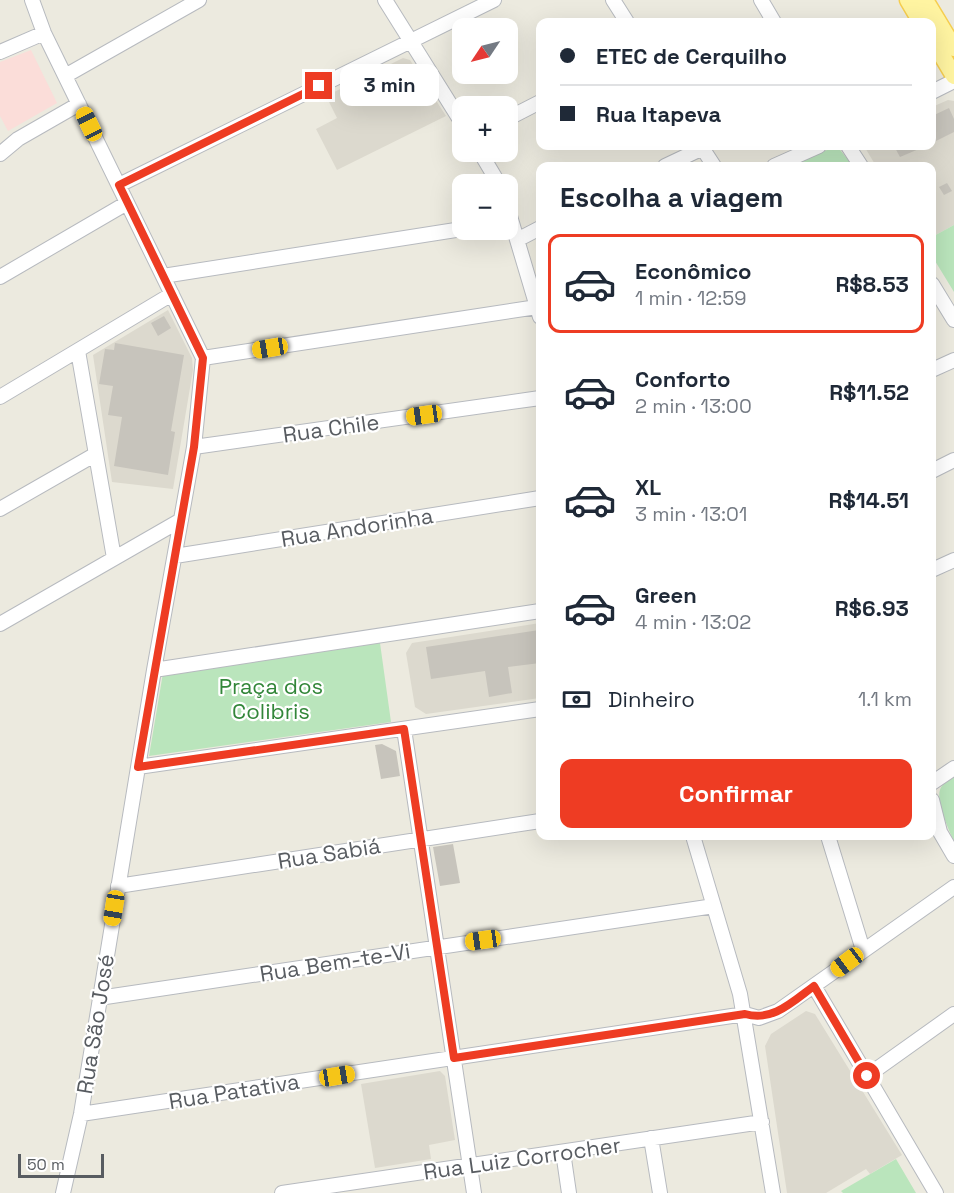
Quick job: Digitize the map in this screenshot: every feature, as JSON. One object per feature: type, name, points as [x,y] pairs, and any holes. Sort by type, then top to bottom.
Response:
[{"type":"main road","points":[[908,0],[919,18]]},
{"type":"main road","points":[[925,0],[934,18]]},
{"type":"main road","points":[[936,23],[945,41],[954,76]]},
{"type":"street","points":[[32,0],[44,33],[203,358],[536,312]]},
{"type":"street","points":[[65,76],[199,0]]},
{"type":"street","points":[[385,0],[452,107]]},
{"type":"street","points":[[119,185],[494,0]]},
{"type":"street","points":[[613,0],[624,18]]},
{"type":"street","points":[[761,0],[772,18]]},
{"type":"street","points":[[0,52],[44,33]]},
{"type":"street","points":[[936,90],[954,81]]},
{"type":"street","points":[[0,154],[18,138],[79,104]]},
{"type":"street","points":[[518,113],[536,104]]},
{"type":"street","points":[[673,162],[696,150]]},
{"type":"street","points":[[783,162],[810,150]]},
{"type":"street","points":[[0,277],[128,203]]},
{"type":"street","points":[[518,239],[536,230]]},
{"type":"street","points":[[163,276],[452,231]]},
{"type":"street","points":[[517,240],[536,305]]},
{"type":"street","points":[[936,291],[954,320]]},
{"type":"street","points":[[0,397],[172,294]]},
{"type":"street","points":[[78,351],[114,558]]},
{"type":"street","name":"Rua São José","points":[[63,1193],[81,1114],[154,669],[194,447],[203,358]]},
{"type":"street","points":[[936,368],[954,360]]},
{"type":"street","name":"Rua Chile","points":[[194,447],[536,399]]},
{"type":"street","points":[[0,509],[96,454]]},
{"type":"street","points":[[936,469],[954,460]]},
{"type":"street","name":"Rua Andorinha","points":[[175,556],[536,499]]},
{"type":"street","points":[[0,624],[181,520]]},
{"type":"street","points":[[936,568],[954,560]]},
{"type":"street","points":[[154,669],[536,612]]},
{"type":"street","points":[[138,767],[536,710]]},
{"type":"street","points":[[404,729],[474,1193]]},
{"type":"street","points":[[936,780],[954,768]]},
{"type":"street","points":[[936,816],[940,832],[954,856]]},
{"type":"street","name":"Rua Sabiá","points":[[118,886],[536,821]]},
{"type":"street","points":[[694,840],[745,1014],[773,1193]]},
{"type":"street","points":[[829,840],[863,950]]},
{"type":"street","name":"Rua Patativa","points":[[81,1114],[745,1014],[759,1018],[778,1011],[954,887]]},
{"type":"street","name":"Rua Bem-te-Vi","points":[[99,998],[714,906]]},
{"type":"street","points":[[814,986],[936,1193]]},
{"type":"street","points":[[867,1076],[954,1014]]},
{"type":"street","name":"Rua Luiz Corrocher","points":[[282,1193],[359,1187],[470,1165],[762,1122]]},
{"type":"street","points":[[651,1138],[660,1193]]},
{"type":"street","points":[[563,1152],[569,1193]]},
{"type":"shaded area","points":[[31,50],[57,103],[8,131],[0,116],[0,62]]},
{"type":"shaded area","points":[[403,58],[410,60],[446,116],[337,170],[316,129],[337,118],[326,96]]},
{"type":"shaded area","points":[[948,100],[954,101],[954,225],[936,235],[936,162],[874,162],[866,150],[936,150],[936,105]]},
{"type":"shaded area","points":[[168,310],[192,358],[193,370],[173,489],[112,482],[93,355]]},
{"type":"shaded area","points":[[536,624],[536,699],[426,714],[415,707],[406,653],[412,643]]},
{"type":"shaded area","points":[[806,1011],[815,1014],[902,1155],[870,1174],[866,1169],[826,1193],[787,1193],[765,1046],[771,1034]]},
{"type":"shaded area","points":[[440,1071],[445,1076],[455,1140],[429,1145],[431,1159],[375,1168],[361,1084]]},
{"type":"green space","points":[[827,150],[840,150],[850,162],[797,162]]},
{"type":"green space","points":[[954,225],[954,292],[936,263],[936,235]]},
{"type":"green space","name":"Praça dos Colibris","points":[[380,643],[391,722],[149,756],[163,673]]},
{"type":"green space","points":[[954,777],[954,841],[939,795],[942,785]]},
{"type":"green space","points":[[896,1159],[916,1193],[843,1193],[841,1191]]},
{"type":"building","points":[[949,108],[954,119],[954,132],[936,141],[936,114]]},
{"type":"building","points":[[896,150],[917,150],[900,157]]},
{"type":"building","points":[[947,183],[952,191],[944,195],[939,187]]},
{"type":"building","points":[[164,316],[171,328],[158,336],[151,323]]},
{"type":"building","points":[[115,343],[184,355],[171,431],[175,432],[168,475],[114,466],[122,417],[108,415],[113,386],[99,384],[105,349],[114,350]]},
{"type":"building","points":[[536,630],[536,664],[508,667],[512,693],[489,697],[485,671],[431,679],[426,647]]},
{"type":"building","points":[[382,744],[396,751],[400,776],[381,779],[375,745]]},
{"type":"building","points":[[453,844],[460,883],[440,886],[433,847]]},
{"type":"route","points":[[319,86],[119,185],[203,358],[194,447],[138,767],[404,729],[454,1058],[745,1014],[759,1018],[778,1011],[814,986],[867,1076]]}]
